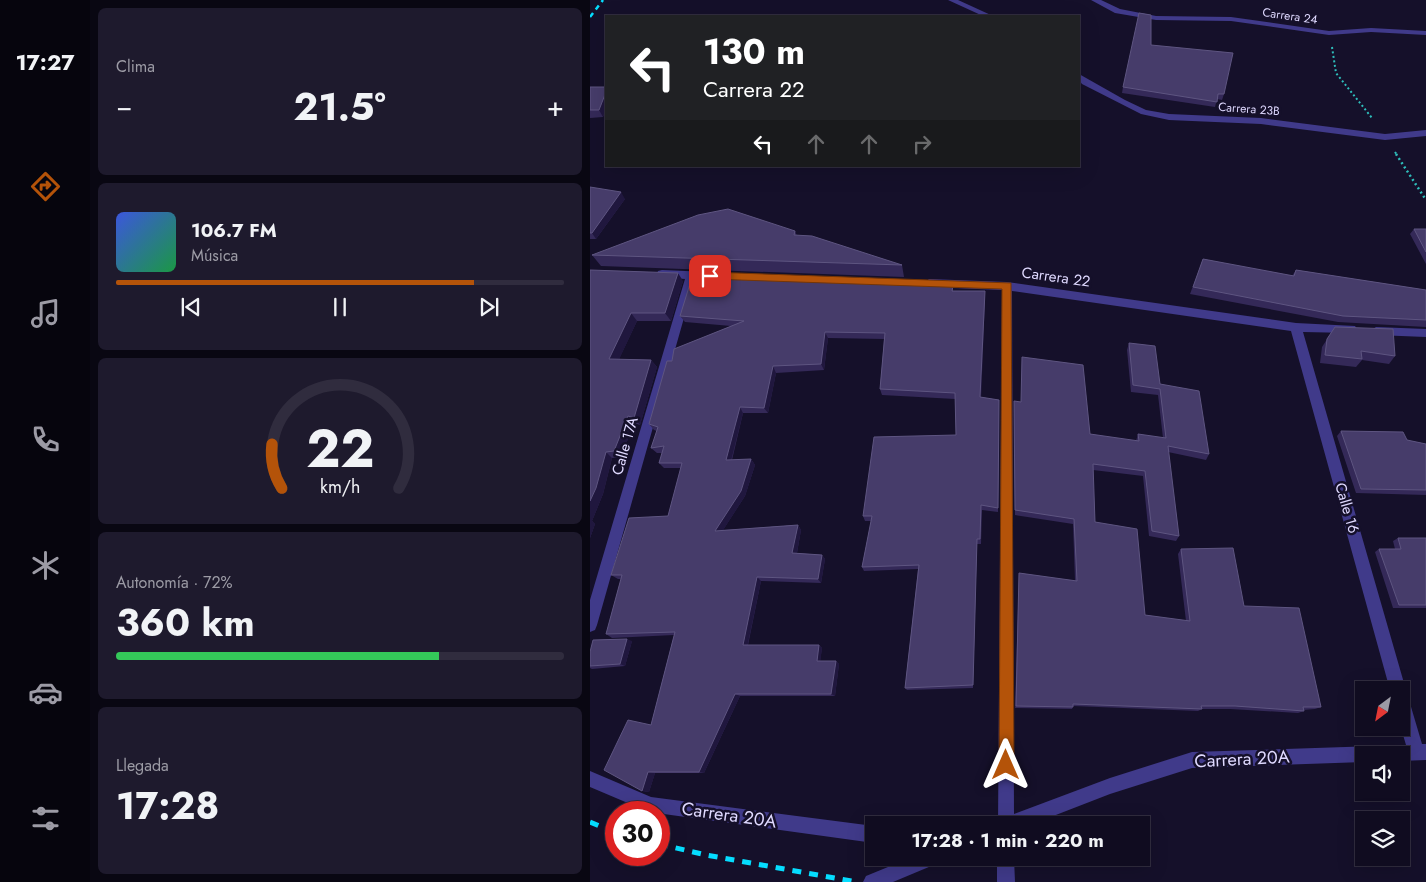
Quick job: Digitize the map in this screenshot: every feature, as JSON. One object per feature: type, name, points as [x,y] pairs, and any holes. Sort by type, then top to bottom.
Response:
[{"type":"street","points":[[952,0],[988,15]]},
{"type":"street","name":"Carrera 24","points":[[1095,0],[1118,11],[1156,18],[1231,19],[1329,33],[1371,30],[1426,33]]},
{"type":"street","name":"Carrera 23B","points":[[1080,77],[1085,82],[1144,112],[1170,117],[1261,121],[1385,137],[1426,133]]},
{"type":"street","points":[[654,274],[720,276]]},
{"type":"street","name":"Calle 17A","points":[[590,625],[691,275]]},
{"type":"street","name":"Carrera 22","points":[[919,283],[1007,286],[1296,326],[1426,333]]},
{"type":"street","points":[[1007,286],[1007,816]]},
{"type":"street","name":"Calle 16","points":[[1296,326],[1395,681]]},
{"type":"street","points":[[1410,723],[1421,752]]},
{"type":"street","name":"Carrera 20A","points":[[1031,816],[1110,786],[1192,760],[1421,752]]},
{"type":"street","name":"Carrera 20A","points":[[590,779],[651,805],[865,834]]},
{"type":"street","points":[[872,882],[911,866]]},
{"type":"street","points":[[1006,866],[1006,882]]},
{"type":"building","points":[[1139,13],[1151,15],[1151,45],[1233,53],[1224,94],[1218,94],[1217,102],[1123,87]]},
{"type":"building","points":[[590,87],[605,87],[605,95],[599,110],[590,110]]},
{"type":"building","points":[[590,187],[621,192],[592,233],[590,233]]},
{"type":"building","points":[[728,209],[795,231],[794,235],[812,236],[902,265],[592,255],[698,215]]},
{"type":"building","points":[[1414,229],[1426,229],[1426,252]]},
{"type":"building","points":[[1203,259],[1294,276],[1296,270],[1426,290],[1426,320],[1343,316],[1193,287]]},
{"type":"building","points":[[590,270],[678,273],[665,313],[631,313],[609,359],[651,360],[634,418],[628,416],[614,451],[606,452],[596,488],[590,501]]},
{"type":"building","points":[[693,274],[944,283],[953,286],[952,291],[985,291],[980,397],[999,400],[998,508],[981,505],[980,539],[977,539],[973,685],[905,688],[919,565],[862,567],[872,516],[863,516],[874,437],[956,435],[955,393],[880,389],[885,333],[825,332],[821,364],[773,366],[764,408],[740,407],[726,460],[751,459],[741,491],[715,531],[798,525],[792,553],[822,555],[818,579],[757,577],[743,645],[819,645],[817,661],[836,661],[831,694],[735,694],[699,772],[648,772],[642,791],[604,770],[628,720],[651,725],[675,632],[606,634],[622,575],[611,575],[629,518],[668,516],[682,463],[659,463],[664,446],[651,448],[658,427],[649,424],[667,361],[672,361],[674,349],[744,321],[680,316]]},
{"type":"building","points":[[1335,327],[1393,329],[1395,356],[1361,351],[1362,359],[1325,355],[1327,339]]},
{"type":"building","points":[[1129,343],[1155,346],[1160,384],[1199,391],[1209,454],[1168,446],[1179,536],[1152,531],[1145,471],[1093,464],[1095,522],[1137,529],[1145,615],[1190,621],[1181,549],[1233,548],[1244,606],[1299,608],[1321,707],[1303,707],[1304,711],[1235,706],[1201,706],[1202,709],[1073,704],[1073,707],[1016,706],[1019,573],[1077,581],[1074,519],[1015,510],[1014,401],[1021,402],[1022,357],[1083,365],[1090,434],[1139,441],[1138,434],[1166,438],[1160,389],[1133,385]]},
{"type":"building","points":[[1341,431],[1403,432],[1407,440],[1426,444],[1426,490],[1361,489]]},
{"type":"building","points":[[1398,538],[1426,538],[1426,605],[1399,605],[1379,549],[1401,549]]},
{"type":"building","points":[[627,639],[620,664],[590,666],[590,652],[593,640]]},
{"type":"railway","points":[[590,17],[603,0]]},
{"type":"railway","points":[[590,822],[605,828]]},
{"type":"railway","points":[[670,847],[706,855],[857,882]]},
{"type":"route","points":[[710,276],[1007,286],[1006,765]]}]
